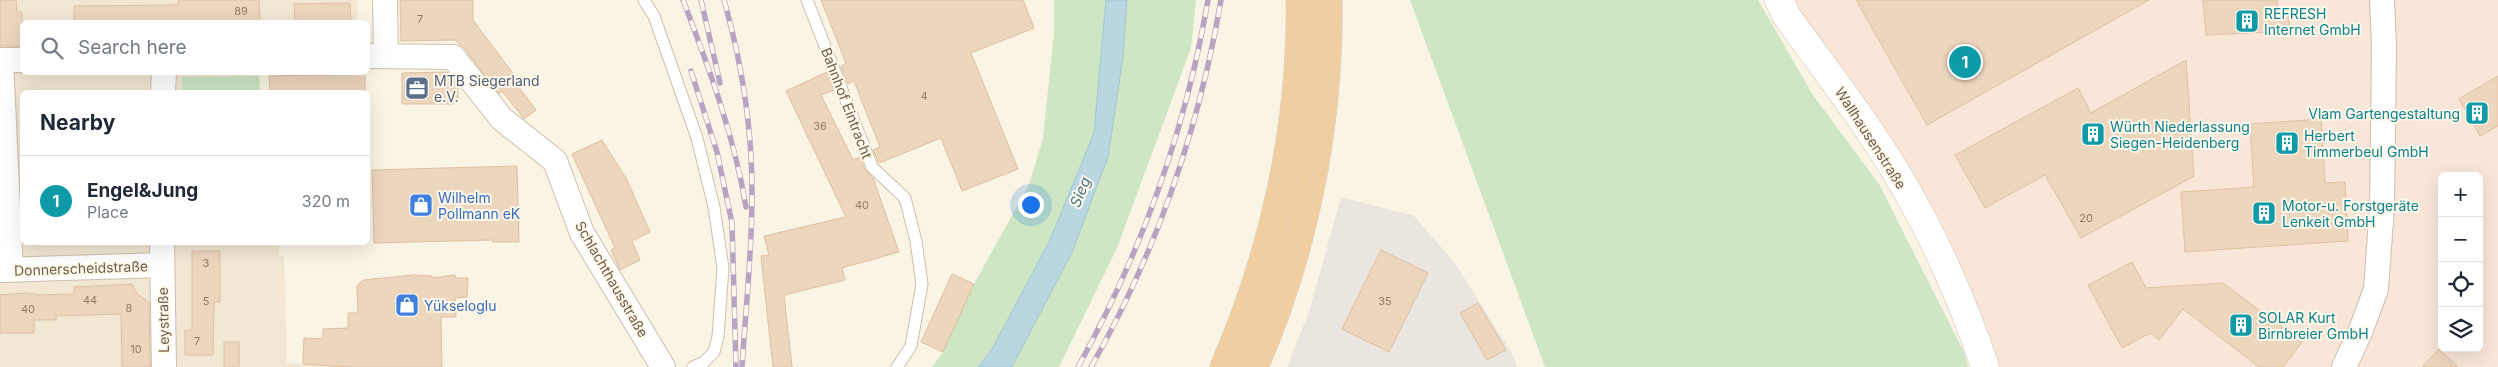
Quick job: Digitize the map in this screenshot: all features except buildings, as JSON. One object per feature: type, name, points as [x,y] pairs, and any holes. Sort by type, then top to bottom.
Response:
[{"type":"highway","points":[[1224,367],[1253,291],[1270,237],[1282,182],[1292,126],[1298,71],[1300,0]]},
{"type":"highway","points":[[1254,367],[1280,300],[1310,188],[1326,73],[1328,0]]},
{"type":"street","name":"Schlachthausstraße","points":[[385,0],[377,56],[452,57],[502,119],[555,161],[582,233],[663,367]]},
{"type":"street","name":"Wallhausenstraße","points":[[1779,0],[1786,15],[1897,174],[1945,268],[1972,328],[1985,367]]},
{"type":"street","points":[[2344,367],[2361,330],[2376,289],[2382,208],[2384,46],[2382,0]]},
{"type":"street","points":[[6,270],[0,60],[20,60]]},
{"type":"street","points":[[164,75],[164,90]]},
{"type":"street","name":"Donnerscheidstraße","points":[[6,270],[162,254]]},
{"type":"street","name":"Leystraße","points":[[162,254],[164,367]]},
{"type":"lane","points":[[644,0],[654,16],[697,138],[714,207],[723,268],[718,337],[714,352],[704,362],[693,367]]},
{"type":"lane","name":"Bahnhof Eintracht","points":[[807,0],[872,167],[905,198],[916,241],[922,284],[911,346],[897,367]]},
{"type":"shaded area","points":[[0,0],[357,0],[357,20],[20,20],[20,75],[261,75],[182,77],[182,90],[20,90],[20,245],[279,245],[279,256],[284,256],[287,363],[350,367],[0,367]]},
{"type":"shaded area","points":[[1794,0],[2498,0],[2498,367],[1991,367],[1914,178]]},
{"type":"shaded area","points":[[1341,197],[1414,216],[1455,263],[1511,352],[1517,367],[1287,367],[1309,312]]},
{"type":"green space","points":[[1054,0],[1106,0],[1094,133],[1050,240],[992,349],[978,367],[932,367],[943,352],[974,284],[1029,185],[1043,138],[1054,33]]},
{"type":"green space","points":[[1127,0],[1196,0],[1191,48],[1117,248],[1059,367],[1012,367],[1072,252],[1108,157],[1123,57]]},
{"type":"green space","points":[[1410,0],[1758,0],[1813,95],[1879,184],[1965,354],[1968,367],[1545,367]]},
{"type":"green space","points":[[259,76],[260,90],[182,90],[182,77]]},
{"type":"water","name":"Sieg","points":[[1106,0],[1127,0],[1123,57],[1108,157],[1072,252],[1012,367],[978,367],[992,349],[1050,240],[1094,133]]},
{"type":"railway","points":[[683,0],[728,128],[746,207]]},
{"type":"railway","points":[[701,0],[720,83]]},
{"type":"railway","points":[[724,0],[742,81],[751,160],[752,219],[742,367]]},
{"type":"railway","points":[[1078,367],[1122,280],[1158,189],[1174,143],[1187,96],[1208,0]]},
{"type":"railway","points":[[1091,367],[1136,280],[1172,189],[1201,96],[1221,0]]},
{"type":"railway","points":[[691,71],[717,152],[732,223],[736,367]]},
{"type":"place","name":"REFRESH Internet GmbH","points":[[2247,21]]},
{"type":"place","name":"Engel&Jung","points":[[1965,62]]},
{"type":"place","name":"MTB Siegerland e.V.","points":[[417,88]]},
{"type":"place","name":"Vlam Gartengestaltung","points":[[2477,113]]},
{"type":"place","name":"Würth Niederlassung Siegen-Heidenberg","points":[[2093,134]]},
{"type":"place","name":"Herbert Timmerbeul GmbH","points":[[2287,143]]},
{"type":"place","name":"Wilhelm Pollmann eK","points":[[421,205]]},
{"type":"place","name":"Motor-u. Forstgeräte Lenkeit GmbH","points":[[2264,213]]},
{"type":"place","name":"Yükseloglu","points":[[407,305]]},
{"type":"place","name":"SOLAR Kurt Birnbreier GmbH","points":[[2241,325]]}]
